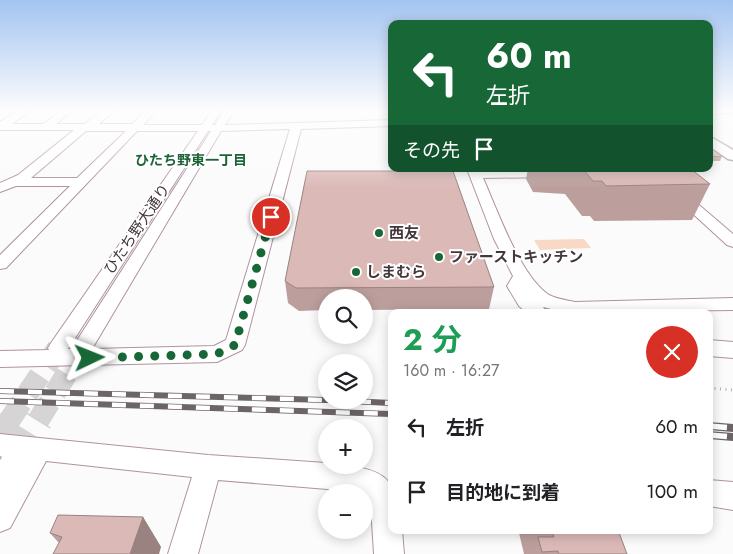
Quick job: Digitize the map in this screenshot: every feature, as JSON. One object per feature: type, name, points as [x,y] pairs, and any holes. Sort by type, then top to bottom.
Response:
[{"type":"main road","points":[[717,136],[732,152]]},
{"type":"main road","points":[[713,142],[732,152]]},
{"type":"street","points":[[0,188],[23,178],[74,136]]},
{"type":"street","points":[[0,264],[126,136]]},
{"type":"street","name":"ひたち野大通り","points":[[83,347],[206,136]]},
{"type":"street","name":"ひたち野大通り","points":[[58,348],[206,136]]},
{"type":"street","points":[[0,359],[217,354],[235,345],[293,136]]},
{"type":"street","points":[[559,172],[475,172],[519,275],[540,298],[575,308],[733,304]]},
{"type":"street","points":[[648,172],[733,242]]},
{"type":"street","points":[[0,183],[80,182]]},
{"type":"street","points":[[519,275],[516,286],[526,302],[534,309]]},
{"type":"street","points":[[713,348],[733,350]]},
{"type":"street","points":[[0,518],[39,450]]},
{"type":"street","points":[[4,464],[39,450],[208,467],[352,478],[373,485],[385,502],[389,554]]},
{"type":"street","points":[[183,554],[208,467]]},
{"type":"street","points":[[713,494],[733,496]]},
{"type":"path","points":[[713,388],[733,390]]},
{"type":"shaded area","points":[[584,239],[591,248],[540,250],[534,240]]},
{"type":"building","points":[[713,150],[722,156],[713,157]]},
{"type":"building","points":[[307,171],[453,172],[494,287],[296,288],[285,281]]},
{"type":"building","points":[[586,172],[695,172],[710,184],[606,186],[602,181],[593,181]]},
{"type":"building","points":[[58,515],[143,517],[130,554],[53,554],[62,537],[50,533]]},
{"type":"building","points":[[553,534],[620,534],[627,554],[559,554],[558,551],[542,552],[538,537],[554,537]]},
{"type":"tunnel","points":[[38,421],[83,347]]},
{"type":"tunnel","points":[[9,421],[58,348]]},
{"type":"tunnel","points":[[0,435],[10,420]]},
{"type":"tunnel","points":[[16,457],[39,420]]},
{"type":"railway","points":[[0,391],[318,400]]},
{"type":"railway","points":[[0,401],[388,414]]},
{"type":"railway","points":[[373,402],[388,403]]},
{"type":"railway","points":[[713,426],[733,428]]},
{"type":"railway","points":[[713,435],[733,437]]},
{"type":"place","name":"西友","points":[[379,233]]},
{"type":"place","name":"ファーストキッチン","points":[[439,257]]},
{"type":"place","name":"しまむら","points":[[356,272]]},
{"type":"district","name":"ひたち野東一丁目","points":[[191,160]]},
{"type":"route","points":[[90,358],[217,354],[235,345],[271,217]]}]
